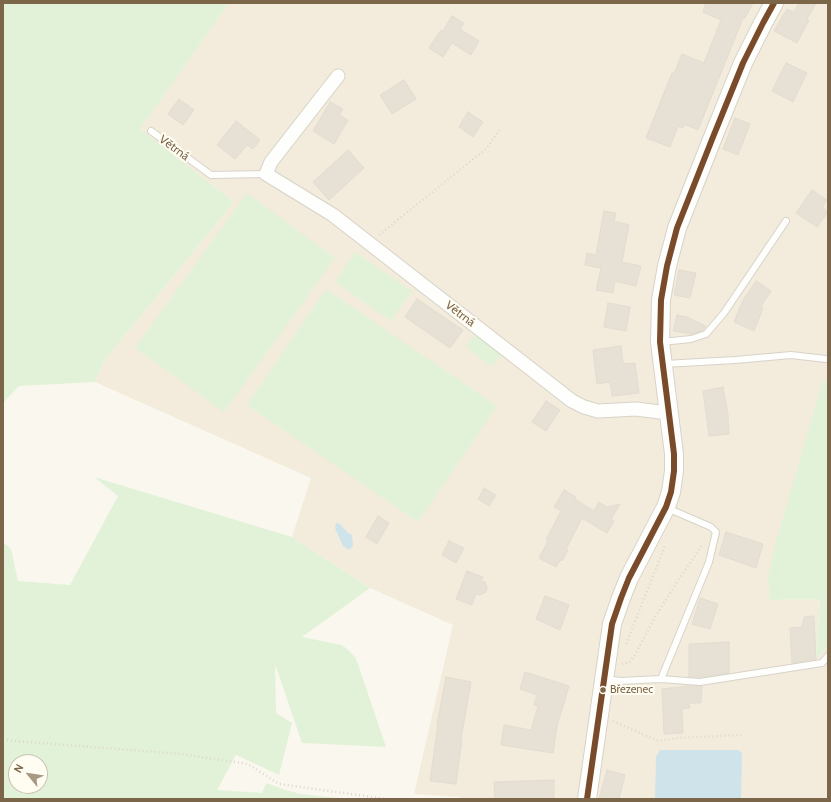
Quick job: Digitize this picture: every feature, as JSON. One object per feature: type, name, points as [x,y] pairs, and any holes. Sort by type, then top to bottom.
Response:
[{"type":"street","points":[[587,799],[612,624],[620,598],[666,507],[671,492],[674,471],[674,454],[660,342],[661,300],[667,266],[677,228],[743,63],[774,3]]},
{"type":"street","points":[[266,174],[271,162],[338,76]]},
{"type":"street","name":"Větrná","points":[[266,174],[333,216],[572,401],[584,407],[598,411],[636,409],[668,412]]},
{"type":"lane","name":"Větrná","points":[[151,131],[211,175],[266,174]]},
{"type":"lane","points":[[660,342],[691,339],[706,334],[724,313],[786,221]]},
{"type":"lane","points":[[662,364],[791,355],[826,359]]},
{"type":"lane","points":[[661,680],[709,562],[716,532],[714,529],[666,507]]},
{"type":"lane","points":[[604,679],[620,681],[661,680],[700,682],[822,663],[828,656]]},
{"type":"path","points":[[369,243],[487,148],[500,129]]},
{"type":"path","points":[[622,664],[629,663],[636,653],[673,588],[714,529]]},
{"type":"path","points":[[598,717],[618,723],[658,741],[677,738],[742,735]]},
{"type":"path","points":[[3,740],[181,754],[248,764],[279,784],[387,799]]},
{"type":"shaded area","points":[[229,3],[828,3],[828,382],[823,380],[770,600],[820,599],[816,658],[828,646],[828,799],[459,799],[459,797],[414,794],[453,625],[370,588],[292,537],[311,478],[95,382],[104,361],[234,202],[139,129]]},
{"type":"shaded area","points":[[336,523],[340,524],[348,533],[352,535],[353,546],[349,550],[343,546],[335,528]]},
{"type":"shaded area","points":[[660,750],[738,750],[742,753],[741,799],[655,799],[656,757]]},
{"type":"green space","points":[[3,3],[229,3],[140,129],[234,202],[104,361],[95,382],[19,386],[3,403]]},
{"type":"green space","points":[[247,193],[335,258],[224,412],[135,348]]},
{"type":"green space","points":[[355,252],[412,291],[391,321],[335,282]]},
{"type":"green space","points":[[326,289],[497,406],[418,522],[247,405]]},
{"type":"green space","points":[[475,335],[501,355],[492,367],[466,347]]},
{"type":"green space","points":[[823,380],[828,382],[828,646],[816,659],[820,599],[770,600],[768,576],[776,542]]},
{"type":"green space","points":[[94,477],[292,537],[370,588],[302,637],[341,645],[355,657],[386,747],[302,743],[275,664],[276,713],[292,723],[279,775],[236,755],[217,790],[262,793],[266,783],[301,794],[347,799],[3,799],[3,542],[11,549],[18,581],[70,585],[118,496]]},
{"type":"building","points":[[706,3],[753,3],[745,18],[743,18],[698,130],[684,124],[683,128],[678,126],[670,147],[646,138],[672,73],[674,74],[682,54],[704,63],[721,20],[703,12]]},
{"type":"building","points":[[799,3],[816,3],[807,19],[809,20],[797,43],[774,31],[787,9],[794,12]]},
{"type":"building","points":[[452,16],[464,23],[460,29],[479,41],[471,55],[452,43],[443,57],[429,48],[441,30],[443,31]]},
{"type":"building","points":[[786,63],[807,73],[793,102],[772,91]]},
{"type":"building","points":[[404,80],[416,99],[392,114],[380,95]]},
{"type":"building","points":[[179,99],[194,110],[183,125],[168,114]]},
{"type":"building","points":[[330,102],[343,109],[339,115],[348,120],[334,144],[313,131]]},
{"type":"building","points":[[468,112],[483,122],[473,137],[459,127]]},
{"type":"building","points":[[735,118],[750,124],[738,155],[723,149]]},
{"type":"building","points":[[236,121],[260,140],[253,149],[247,145],[235,159],[217,145]]},
{"type":"building","points":[[348,150],[364,168],[329,200],[313,182]]},
{"type":"building","points":[[812,190],[827,200],[822,207],[828,212],[817,227],[796,213]]},
{"type":"building","points":[[604,211],[616,213],[614,221],[629,225],[622,262],[641,266],[636,286],[615,281],[613,293],[596,290],[601,268],[585,265],[587,253],[596,255]]},
{"type":"building","points":[[679,270],[696,273],[690,298],[674,295]]},
{"type":"building","points":[[756,281],[771,291],[761,306],[763,308],[754,331],[734,322],[743,300]]},
{"type":"building","points":[[417,299],[463,330],[450,348],[405,317]]},
{"type":"building","points":[[608,303],[630,307],[626,331],[604,327]]},
{"type":"building","points":[[677,315],[687,317],[706,326],[703,330],[693,334],[673,331]]},
{"type":"building","points":[[621,346],[623,364],[635,363],[639,393],[612,396],[610,382],[597,384],[593,350]]},
{"type":"building","points":[[723,387],[728,415],[729,434],[709,436],[703,391]]},
{"type":"building","points":[[546,401],[560,410],[546,431],[532,422]]},
{"type":"building","points":[[484,488],[496,495],[489,506],[478,499]]},
{"type":"building","points":[[564,490],[594,511],[599,502],[607,507],[620,504],[611,519],[614,521],[607,533],[582,518],[566,549],[568,550],[562,561],[560,560],[556,567],[539,558],[548,541],[546,540],[561,511],[554,507]]},
{"type":"building","points":[[378,516],[389,523],[377,544],[366,537]]},
{"type":"building","points":[[726,532],[763,544],[756,568],[719,555]]},
{"type":"building","points":[[449,541],[464,548],[456,563],[442,555]]},
{"type":"building","points":[[467,571],[483,577],[481,581],[485,582],[487,588],[486,592],[480,595],[476,594],[472,605],[456,599]]},
{"type":"building","points":[[545,596],[569,605],[560,630],[536,619]]},
{"type":"building","points":[[700,598],[718,604],[710,629],[692,624]]},
{"type":"building","points":[[814,616],[816,659],[792,663],[790,628],[802,627],[804,617]]},
{"type":"building","points":[[729,642],[729,673],[689,677],[689,644]]},
{"type":"building","points":[[525,672],[569,686],[557,726],[553,753],[501,745],[504,725],[531,730],[538,706],[534,705],[537,695],[520,689]]},
{"type":"building","points":[[446,677],[471,682],[461,739],[456,784],[430,781],[437,724]]},
{"type":"building","points":[[702,686],[701,703],[689,703],[690,708],[682,709],[683,733],[664,734],[662,689]]},
{"type":"building","points":[[607,770],[625,775],[619,799],[599,799]]},
{"type":"building","points":[[554,780],[554,799],[495,799],[494,782]]},
{"type":"transit line","points":[[587,799],[612,624],[629,578],[666,507],[671,492],[674,471],[674,454],[660,342],[661,300],[667,266],[677,228],[743,63],[774,3]]},
{"type":"place","name":"Březenec","points":[[603,690]]}]
